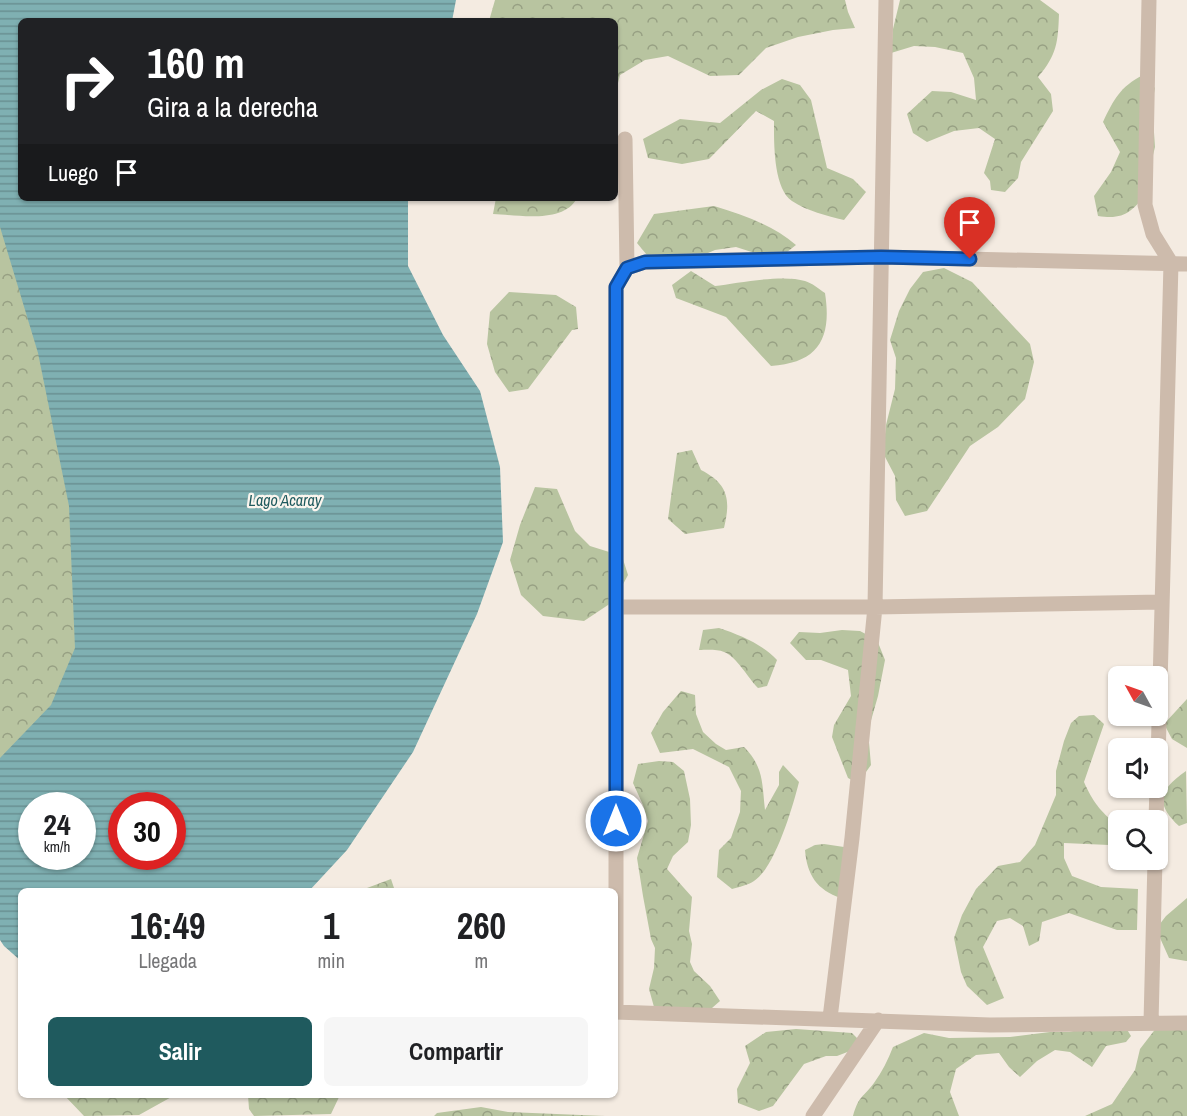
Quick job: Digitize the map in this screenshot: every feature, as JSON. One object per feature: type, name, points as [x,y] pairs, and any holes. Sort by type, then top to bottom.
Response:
[{"type":"street","points":[[830,1018],[852,838],[875,607],[886,0]]},
{"type":"street","points":[[1149,0],[1146,205],[1153,234],[1171,263],[1159,738]]},
{"type":"street","points":[[616,888],[616,287],[627,268],[625,139]]},
{"type":"street","points":[[627,268],[645,262],[881,257],[1187,264]]},
{"type":"street","points":[[616,607],[875,607],[1162,602]]},
{"type":"street","points":[[1151,1023],[1155,870]]},
{"type":"street","points":[[618,1012],[990,1025],[1187,1023]]},
{"type":"street","points":[[813,1116],[878,1020]]},
{"type":"green space","points":[[495,0],[845,0],[855,28],[798,37],[766,48],[739,75],[710,76],[668,56],[645,60],[620,75],[618,83],[618,18],[490,18]]},
{"type":"green space","points":[[900,0],[1040,0],[1059,14],[1053,55],[1038,77],[1051,94],[1053,111],[1021,162],[1018,178],[1005,192],[991,190],[990,181],[984,173],[995,139],[979,128],[954,131],[927,142],[913,133],[907,114],[932,91],[951,92],[976,100],[974,78],[963,53],[935,47],[914,46],[891,53],[893,29]]},
{"type":"green space","points":[[1143,75],[1155,88],[1152,103],[1155,147],[1148,175],[1148,192],[1127,213],[1115,217],[1098,216],[1094,196],[1111,172],[1120,152],[1103,122],[1118,94]]},
{"type":"green space","points":[[782,79],[800,85],[811,100],[827,168],[853,179],[866,192],[844,220],[804,208],[786,195],[781,186],[776,164],[774,121],[756,111],[709,159],[682,164],[648,158],[643,139],[680,119],[720,123],[761,90]]},
{"type":"green space","points":[[0,179],[30,234],[86,601],[58,732],[0,768]]},
{"type":"green space","points":[[495,201],[575,201],[562,212],[551,215],[493,214]]},
{"type":"green space","points":[[714,206],[768,226],[796,245],[787,252],[761,255],[736,247],[715,250],[687,262],[656,266],[637,243],[654,214]]},
{"type":"green space","points":[[944,268],[972,282],[1030,344],[1034,362],[1025,399],[998,427],[970,446],[927,511],[905,516],[896,500],[895,476],[883,453],[886,425],[895,389],[896,358],[890,340],[899,311],[910,289],[923,272]]},
{"type":"green space","points":[[691,271],[715,286],[785,278],[805,281],[813,285],[825,293],[827,309],[824,335],[819,345],[801,360],[771,366],[726,317],[676,298],[672,285]]},
{"type":"green space","points":[[509,292],[556,295],[576,307],[578,329],[572,330],[528,389],[509,392],[495,372],[487,344],[490,312]]},
{"type":"green space","points":[[692,450],[701,470],[717,481],[725,493],[727,509],[724,528],[685,534],[668,519],[677,453]]},
{"type":"green space","points":[[535,487],[557,489],[575,531],[590,546],[622,556],[628,575],[614,601],[584,621],[543,616],[521,595],[510,560],[520,525]]},
{"type":"green space","points":[[719,628],[765,649],[777,660],[767,686],[758,688],[738,663],[724,652],[699,650],[703,630]]},
{"type":"green space","points":[[842,630],[860,631],[877,640],[885,660],[868,731],[871,765],[858,783],[848,778],[832,737],[834,725],[851,696],[848,670],[821,660],[806,660],[790,643],[799,632],[820,633]]},
{"type":"green space","points":[[681,691],[695,695],[696,714],[703,732],[716,744],[726,750],[744,747],[751,754],[761,776],[765,810],[779,785],[779,772],[783,765],[799,782],[782,836],[769,863],[762,874],[743,886],[732,889],[717,877],[719,850],[731,838],[740,812],[741,791],[729,767],[693,749],[660,753],[651,733],[663,712]]},
{"type":"green space","points":[[1187,699],[1187,748],[1172,739],[1165,726],[1168,726],[1168,720]]},
{"type":"green space","points":[[1094,715],[1104,724],[1084,782],[1098,806],[1108,817],[1108,845],[1064,843],[1064,858],[1072,876],[1101,887],[1138,889],[1137,930],[1117,930],[1069,913],[1042,922],[1039,941],[1029,946],[1023,926],[1010,918],[997,921],[983,947],[1004,998],[987,1005],[967,986],[961,972],[954,938],[962,915],[976,889],[998,866],[1020,862],[1035,845],[1056,795],[1056,771],[1064,741],[1071,723],[1079,716]]},
{"type":"green space","points":[[673,762],[684,771],[690,799],[691,825],[688,842],[673,856],[667,869],[692,897],[689,931],[692,944],[690,962],[694,971],[710,986],[720,1001],[704,1015],[654,1007],[649,989],[654,968],[655,948],[651,939],[637,858],[648,821],[633,783],[638,764]]},
{"type":"green space","points":[[1186,771],[1187,823],[1179,826],[1171,818],[1163,803],[1163,798],[1168,798],[1168,787]]},
{"type":"green space","points":[[824,844],[844,847],[841,898],[820,886],[808,867],[805,850]]},
{"type":"green space","points":[[391,879],[394,888],[367,888]]},
{"type":"green space","points":[[1187,898],[1186,961],[1169,958],[1156,929],[1166,916]]},
{"type":"green space","points":[[1160,1023],[1187,1026],[1187,1116],[1085,1116],[1112,1104],[1135,1070],[1140,1049]]},
{"type":"green space","points":[[1104,1024],[1126,1028],[1131,1036],[1126,1042],[1106,1046],[1092,1067],[1070,1052],[1055,1050],[1037,1061],[1020,1077],[999,1053],[976,1055],[956,1069],[950,1092],[959,1116],[853,1116],[859,1100],[880,1075],[893,1047],[924,1033],[949,1038],[1010,1037],[1069,1032]]},
{"type":"green space","points":[[796,1029],[852,1033],[859,1040],[850,1051],[804,1064],[773,1106],[759,1111],[738,1103],[737,1089],[750,1063],[745,1046],[766,1032]]},
{"type":"green space","points":[[67,1098],[170,1098],[139,1115],[84,1116]]},
{"type":"green space","points":[[248,1098],[339,1098],[331,1114],[254,1116],[249,1109]]},
{"type":"green space","points":[[481,1107],[508,1112],[605,1116],[434,1116],[437,1113]]},
{"type":"water","name":"Lago Acaray","points":[[0,0],[456,0],[453,18],[18,18],[18,201],[408,201],[408,266],[443,335],[480,391],[500,467],[503,542],[477,614],[413,752],[347,850],[312,888],[18,888],[18,958],[0,940],[0,758],[51,705],[75,648],[69,506],[38,353],[0,227]]},
{"type":"route","points":[[616,821],[616,287],[627,268],[645,262],[881,257],[970,259]]}]
